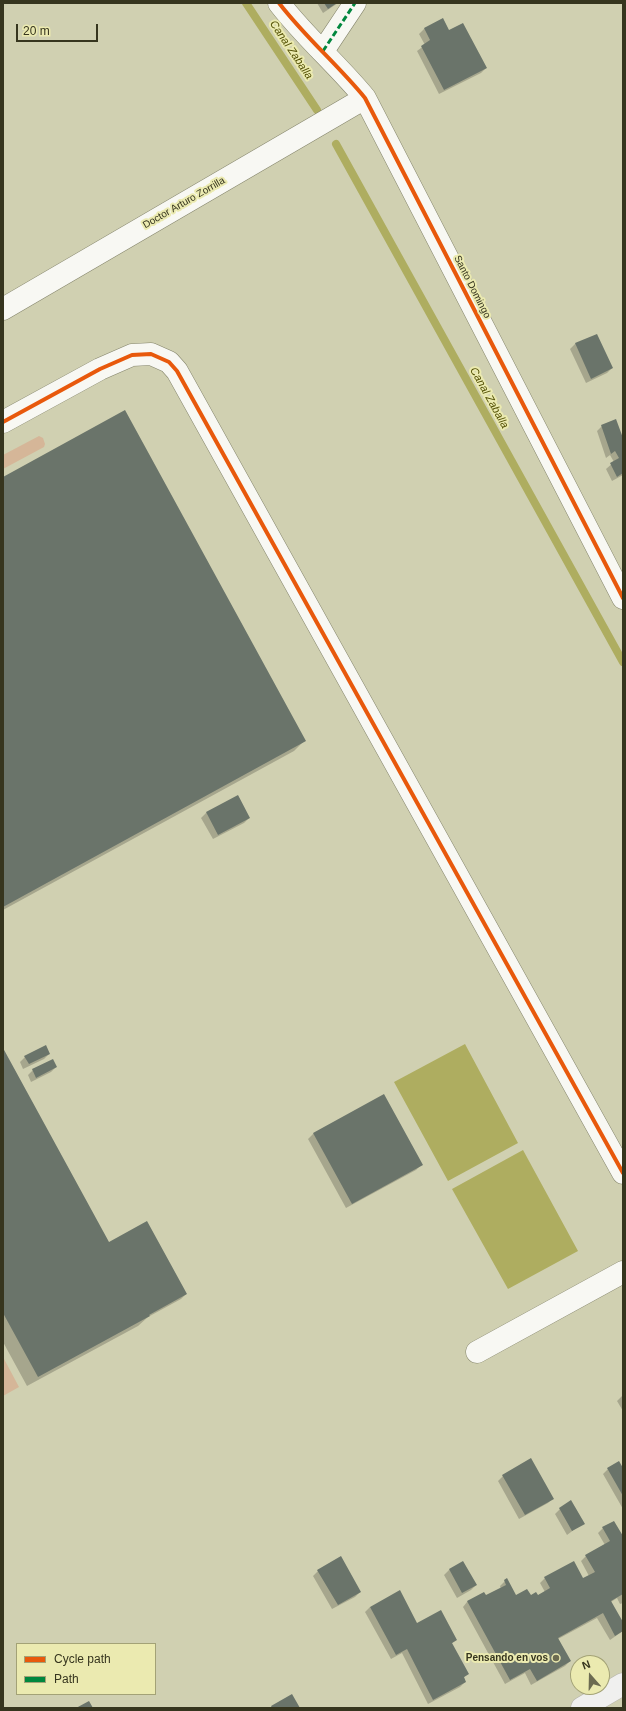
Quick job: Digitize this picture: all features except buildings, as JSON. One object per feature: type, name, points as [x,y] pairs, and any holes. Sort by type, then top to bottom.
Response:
[{"type":"main road","points":[[582,1708],[623,1684]]},
{"type":"street","name":"Santo Domingo","points":[[279,3],[294,23],[323,51],[365,98],[623,598]]},
{"type":"street","points":[[323,51],[355,3]]},
{"type":"street","name":"Doctor Arturo Zorrilla","points":[[3,309],[365,98]]},
{"type":"street","points":[[3,422],[100,369],[132,355],[151,354],[169,362],[176,371],[623,1173]]},
{"type":"street","points":[[477,1352],[623,1272]]},
{"type":"shaded area","points":[[39,436],[43,438],[45,444],[44,447],[3,469],[3,455]]},
{"type":"shaded area","points":[[465,1044],[518,1143],[448,1181],[394,1082]]},
{"type":"shaded area","points":[[523,1150],[578,1251],[508,1289],[452,1189]]},
{"type":"shaded area","points":[[3,1357],[19,1387],[3,1396]]},
{"type":"waterway","name":"Canal Zaballa","points":[[246,3],[317,110]]},
{"type":"waterway","name":"Canal Zaballa","points":[[336,144],[623,662]]},
{"type":"marked path","points":[[323,51],[355,3]]},
{"type":"cycle path","points":[[279,3],[300,28],[365,98],[623,598]]},
{"type":"cycle path","points":[[3,422],[100,369],[132,355],[151,354],[169,362],[177,371],[623,1173]]},
{"type":"place","name":"Pensando en vos","points":[[556,1658]]}]
